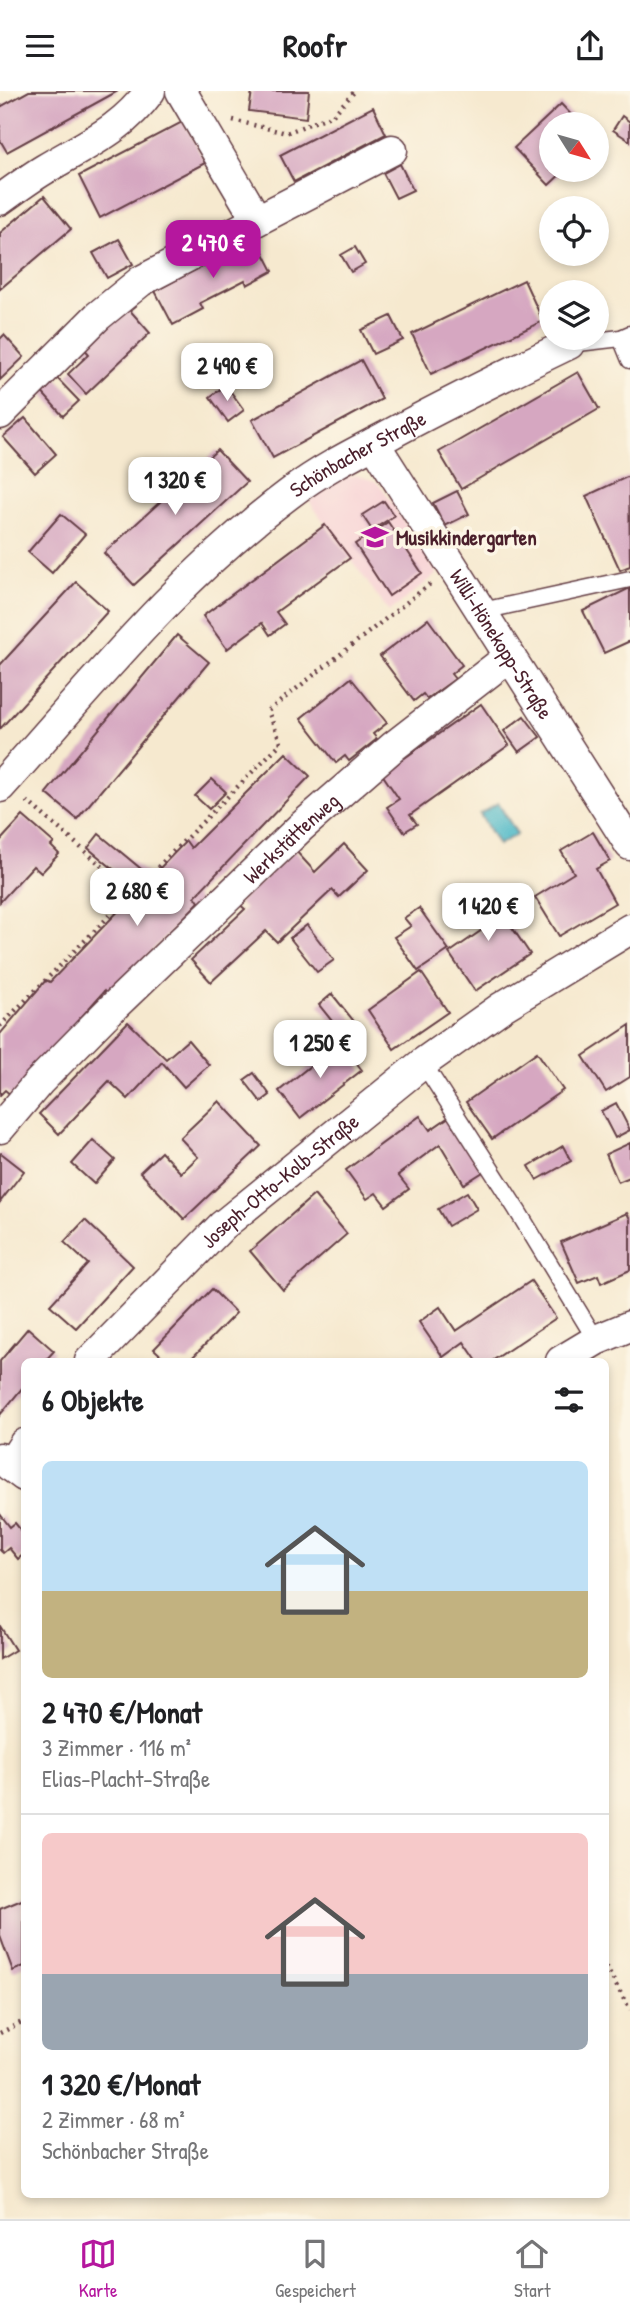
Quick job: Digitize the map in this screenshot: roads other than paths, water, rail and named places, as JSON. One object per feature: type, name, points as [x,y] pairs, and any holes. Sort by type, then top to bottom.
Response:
[{"type":"street","points":[[0,200],[43,170],[107,135],[125,120],[150,91]]},
{"type":"street","points":[[186,100],[257,220]]},
{"type":"street","points":[[0,414],[97,316],[141,281],[392,150]]},
{"type":"street","name":"Schönbacher Straße","points":[[3,784],[149,620],[231,539],[324,470],[442,406],[557,350]]},
{"type":"street","name":"Willi-Hönekopp-Straße","points":[[374,443],[630,845]]},
{"type":"street","name":"Werkstättenweg","points":[[0,1128],[39,1082],[109,1011],[301,827],[394,746],[510,656]]},
{"type":"street","name":"Joseph-Otto-Kolb-Straße","points":[[93,1358],[222,1226],[423,1063],[502,1007],[630,929]]},
{"type":"street","points":[[566,1358],[596,1340],[630,1326]]},
{"type":"lane","points":[[626,336],[630,360]]},
{"type":"lane","points":[[482,611],[630,579]]},
{"type":"lane","points":[[423,1063],[596,1340]]},
{"type":"water","points":[[498,803],[517,834],[498,845],[480,814]]},
{"type":"place","name":"Musikkindergarten","points":[[375,537]]}]
